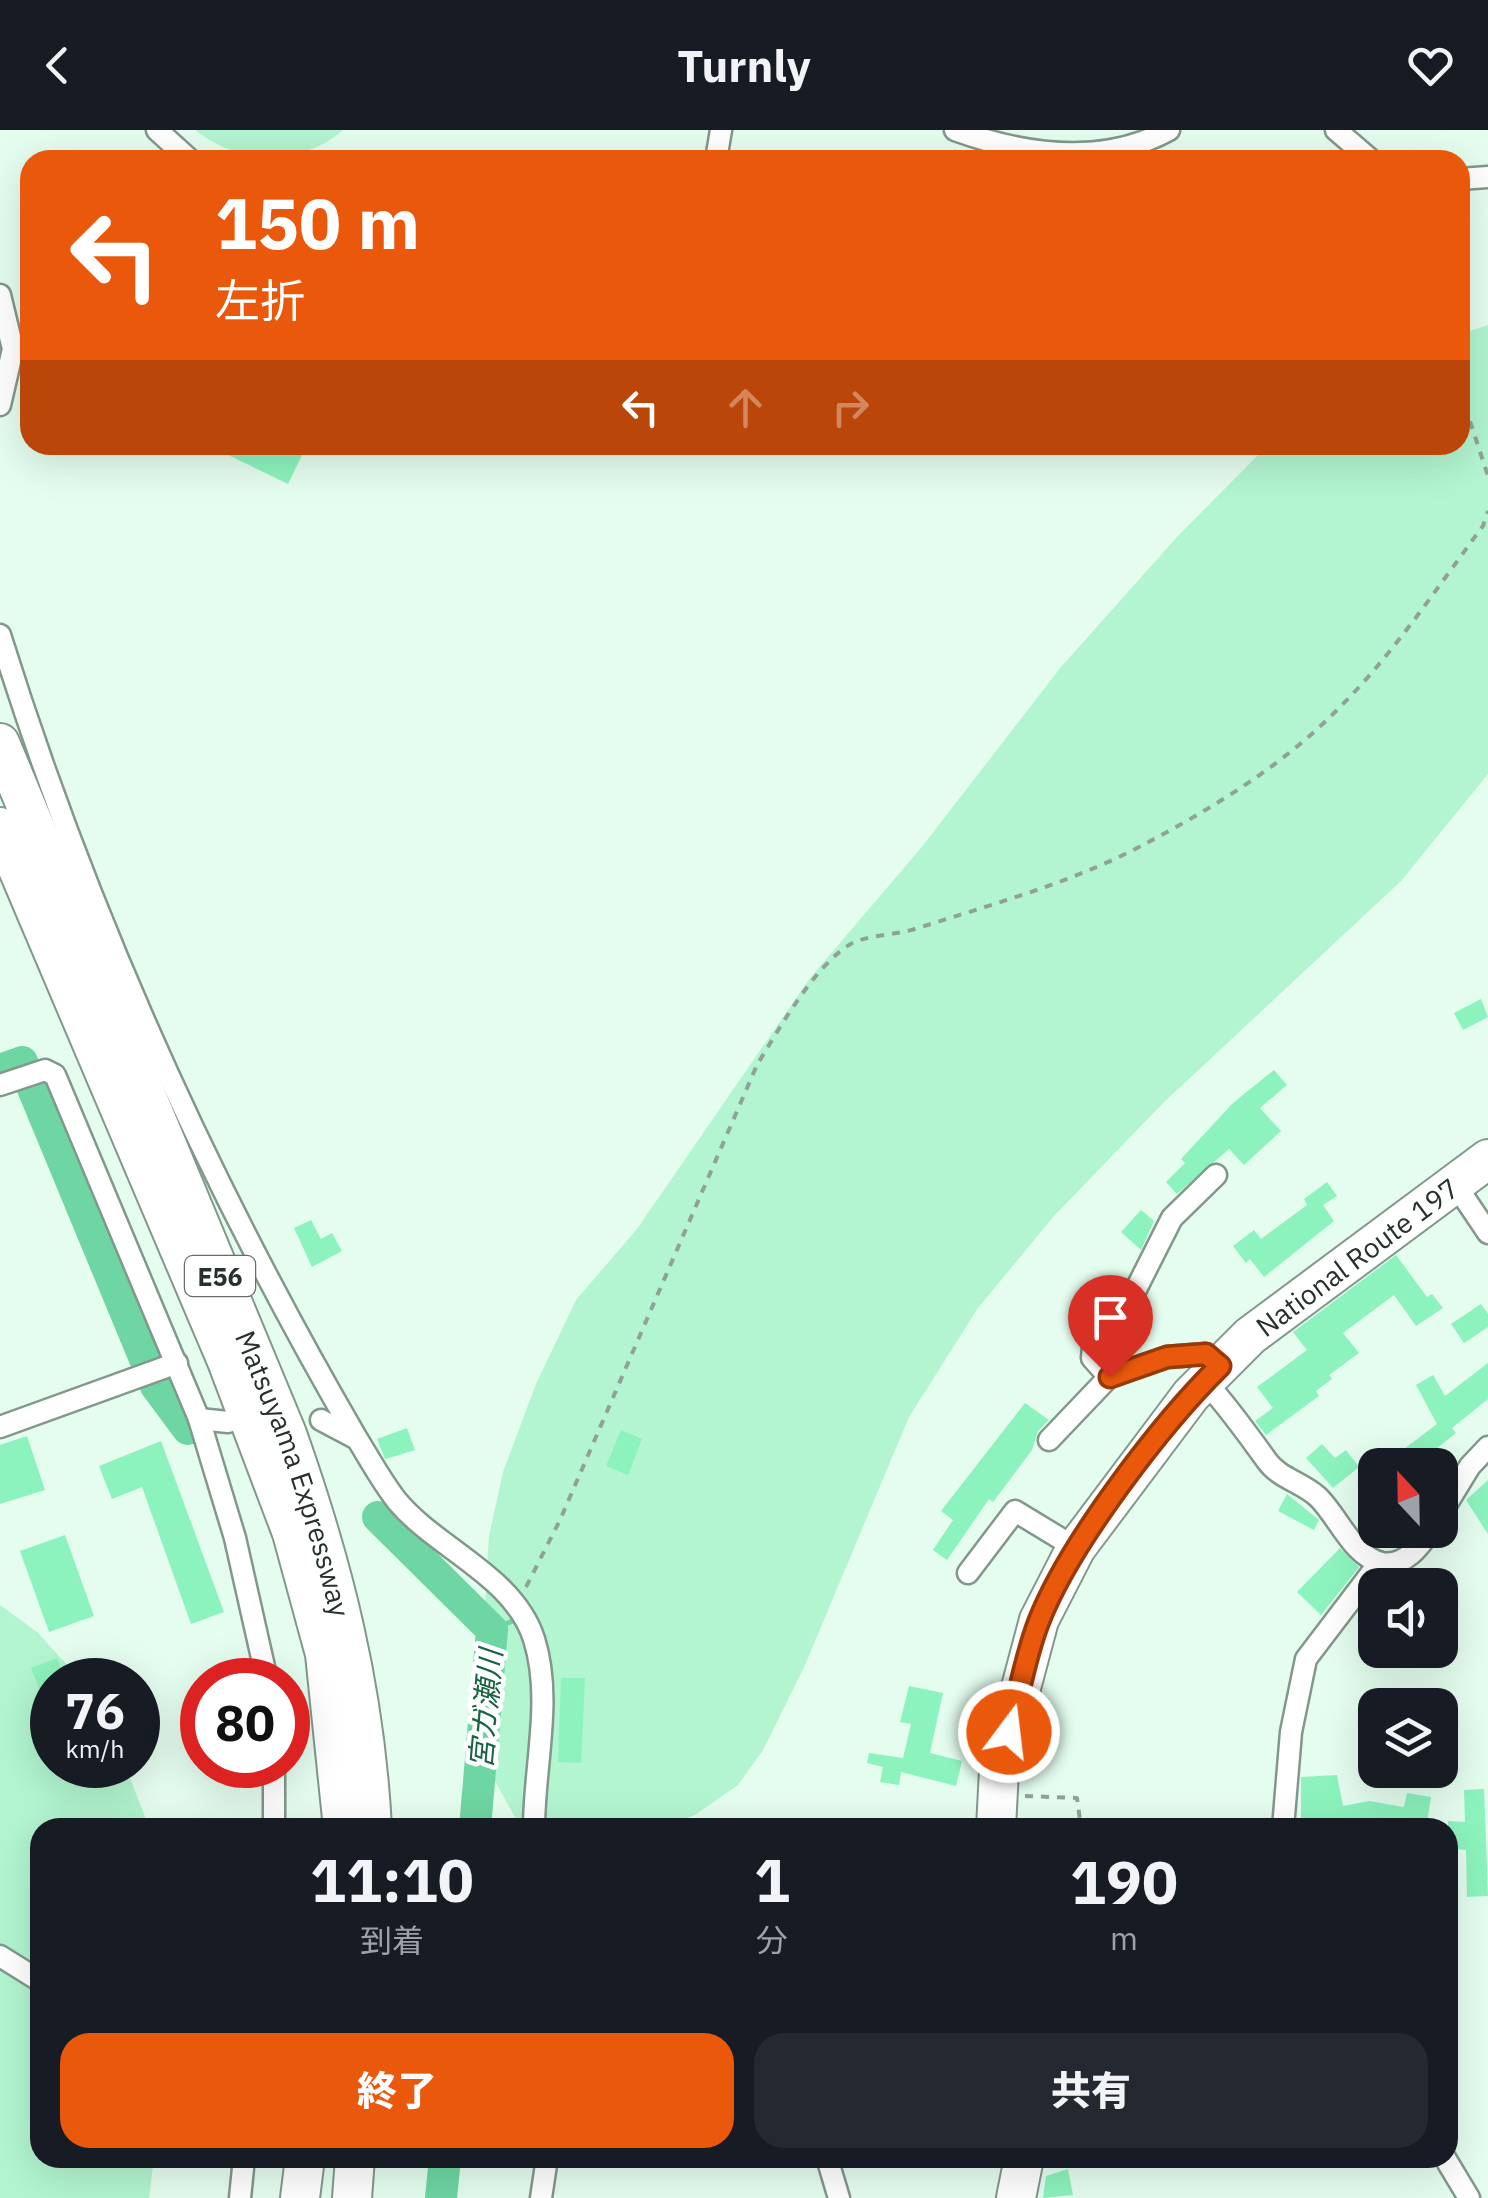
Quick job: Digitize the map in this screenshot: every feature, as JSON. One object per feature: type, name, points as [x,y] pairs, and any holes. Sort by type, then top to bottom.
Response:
[{"type":"highway","name":"Matsuyama Expressway","points":[[0,744],[287,1434],[319,1524],[352,1649],[369,1762],[372,1818]]},
{"type":"highway","name":"Matsuyama Expressway","points":[[0,826],[260,1445],[311,1595],[325,1654],[342,1818]]},
{"type":"highway","name":"National Route 197","points":[[996,1814],[999,1770],[1039,1620],[1076,1548],[1213,1373],[1250,1336],[1488,1159]]},
{"type":"highway","points":[[335,1818],[339,1767]]},
{"type":"highway","points":[[300,2198],[304,2168]]},
{"type":"highway","points":[[324,2198],[326,2168]]},
{"type":"highway","points":[[352,2198],[354,2168]]},
{"type":"highway","points":[[372,2168],[372,2198]]},
{"type":"highway","points":[[1016,2198],[1022,2168]]},
{"type":"street","points":[[158,130],[179,150]]},
{"type":"street","points":[[954,130],[1028,150]]},
{"type":"street","points":[[1111,150],[1169,130]]},
{"type":"street","points":[[1336,130],[1359,150]]},
{"type":"street","points":[[0,295],[13,349],[0,406]]},
{"type":"street","points":[[0,635],[39,761],[212,1174],[357,1439],[398,1502],[517,1605],[534,1637],[542,1674],[535,1818]]},
{"type":"street","points":[[0,1085],[45,1070],[55,1075],[199,1419],[235,1538],[262,1658]]},
{"type":"street","points":[[1110,1377],[1092,1358],[1093,1348],[1128,1307],[1172,1218],[1216,1175]]},
{"type":"street","points":[[1455,1184],[1488,1234]]},
{"type":"street","points":[[1048,1440],[1110,1377],[1167,1357],[1206,1354],[1213,1373],[1276,1470],[1316,1495],[1359,1548],[1378,1563],[1395,1563],[1418,1548]]},
{"type":"street","points":[[0,1427],[177,1363]]},
{"type":"street","points":[[199,1419],[228,1422]]},
{"type":"street","points":[[321,1420],[357,1439]]},
{"type":"street","points":[[1458,1486],[1488,1446]]},
{"type":"street","points":[[968,1572],[1015,1511],[1076,1548]]},
{"type":"street","points":[[1284,1818],[1292,1732],[1306,1659],[1378,1563]]},
{"type":"street","points":[[274,1788],[274,1818]]},
{"type":"street","points":[[0,1956],[30,1975]]},
{"type":"street","points":[[240,2198],[243,2168]]},
{"type":"street","points":[[541,2198],[546,2168]]},
{"type":"street","points":[[831,2168],[839,2198]]},
{"type":"street","points":[[1452,2168],[1468,2198]]},
{"type":"path","points":[[1470,421],[1488,476]]},
{"type":"path","points":[[517,1605],[560,1520],[757,1065],[790,1012],[824,972],[850,944],[888,937],[1068,880],[1144,845],[1282,758],[1335,712],[1380,663],[1483,526],[1488,511]]},
{"type":"path","points":[[996,1814],[1041,1793],[1077,1798],[1080,1818]]},
{"type":"green space","points":[[195,130],[343,130],[310,150],[231,150]]},
{"type":"green space","points":[[1488,325],[1488,774],[1401,881],[1162,1104],[1053,1217],[978,1308],[909,1417],[805,1665],[763,1750],[738,1785],[687,1818],[515,1818],[490,1772],[479,1705],[489,1536],[503,1472],[536,1384],[576,1300],[637,1229],[810,978],[921,848],[1061,667],[1177,537],[1258,455],[1470,455],[1470,331]]},
{"type":"green space","points":[[0,1605],[37,1632],[61,1658],[30,1658],[30,1788],[134,1788],[146,1818],[30,1818],[30,2168],[153,2168],[149,2198],[0,2198]]},
{"type":"building","points":[[229,455],[302,455],[288,484]]},
{"type":"building","points":[[1481,999],[1488,1017],[1463,1030],[1454,1013]]},
{"type":"building","points":[[1274,1070],[1287,1085],[1260,1108],[1281,1131],[1244,1165],[1229,1149],[1177,1194],[1166,1182],[1185,1163],[1181,1159],[1233,1103]]},
{"type":"building","points":[[1327,1182],[1337,1196],[1323,1205],[1334,1221],[1264,1277],[1250,1259],[1246,1263],[1233,1246],[1254,1230],[1261,1239],[1307,1205],[1304,1199]]},
{"type":"building","points":[[1141,1210],[1154,1221],[1141,1250],[1121,1232]]},
{"type":"building","points":[[311,1220],[321,1239],[332,1233],[342,1251],[312,1267],[294,1228]]},
{"type":"building","points":[[1396,1255],[1427,1297],[1432,1294],[1443,1308],[1416,1326],[1394,1295],[1343,1333],[1359,1353],[1329,1375],[1332,1379],[1316,1391],[1319,1396],[1266,1435],[1255,1421],[1273,1408],[1257,1387],[1307,1350],[1293,1332]]},
{"type":"building","points":[[1481,1304],[1488,1314],[1488,1327],[1464,1343],[1451,1324]]},
{"type":"building","points":[[1488,1363],[1488,1399],[1452,1428],[1456,1433],[1437,1448],[1405,1448],[1437,1424],[1416,1385],[1433,1375],[1445,1396]]},
{"type":"building","points":[[1025,1403],[1049,1420],[1038,1431],[1032,1450],[993,1502],[989,1499],[947,1560],[933,1550],[953,1520],[941,1511]]},
{"type":"building","points":[[407,1428],[415,1450],[385,1459],[377,1439]]},
{"type":"building","points":[[621,1430],[642,1439],[628,1475],[606,1466]]},
{"type":"building","points":[[27,1436],[45,1490],[0,1504],[0,1445]]},
{"type":"building","points":[[161,1441],[224,1612],[191,1624],[142,1487],[112,1499],[99,1466]]},
{"type":"building","points":[[1322,1444],[1335,1458],[1346,1450],[1358,1468],[1333,1488],[1306,1458]]},
{"type":"building","points":[[1488,1480],[1488,1534],[1466,1500]]},
{"type":"building","points":[[1287,1494],[1319,1520],[1314,1530],[1278,1511]]},
{"type":"building","points":[[65,1535],[94,1616],[49,1632],[20,1551]]},
{"type":"building","points":[[1340,1548],[1359,1567],[1321,1615],[1297,1592]]},
{"type":"building","points":[[561,1678],[585,1678],[581,1763],[558,1762]]},
{"type":"building","points":[[909,1686],[943,1693],[930,1753],[962,1761],[956,1786],[901,1772],[899,1785],[880,1782],[883,1767],[867,1763],[869,1753],[903,1758],[911,1724],[900,1722]]},
{"type":"building","points":[[1337,1775],[1343,1806],[1369,1801],[1404,1807],[1407,1793],[1431,1797],[1428,1818],[1301,1818],[1301,1777]]},
{"type":"building","points":[[1484,1789],[1488,1896],[1467,1897],[1466,1850],[1458,1849],[1458,1822],[1465,1822],[1464,1790]]},
{"type":"building","points":[[1068,2169],[1073,2195],[1043,2198],[1046,2176]]},
{"type":"waterway","name":"宮ガ瀬川","points":[[0,1070],[22,1062],[145,1359]]},
{"type":"waterway","name":"宮ガ瀬川","points":[[156,1386],[188,1429]]},
{"type":"waterway","name":"宮ガ瀬川","points":[[378,1517],[492,1630],[476,1818]]},
{"type":"waterway","points":[[492,1630],[517,1619]]},
{"type":"waterway","name":"宮ガ瀬川","points":[[441,2198],[444,2168]]},
{"type":"route","points":[[1009,1732],[1039,1620],[1076,1548],[1191,1395],[1220,1366],[1206,1354],[1167,1357],[1110,1377]]}]
